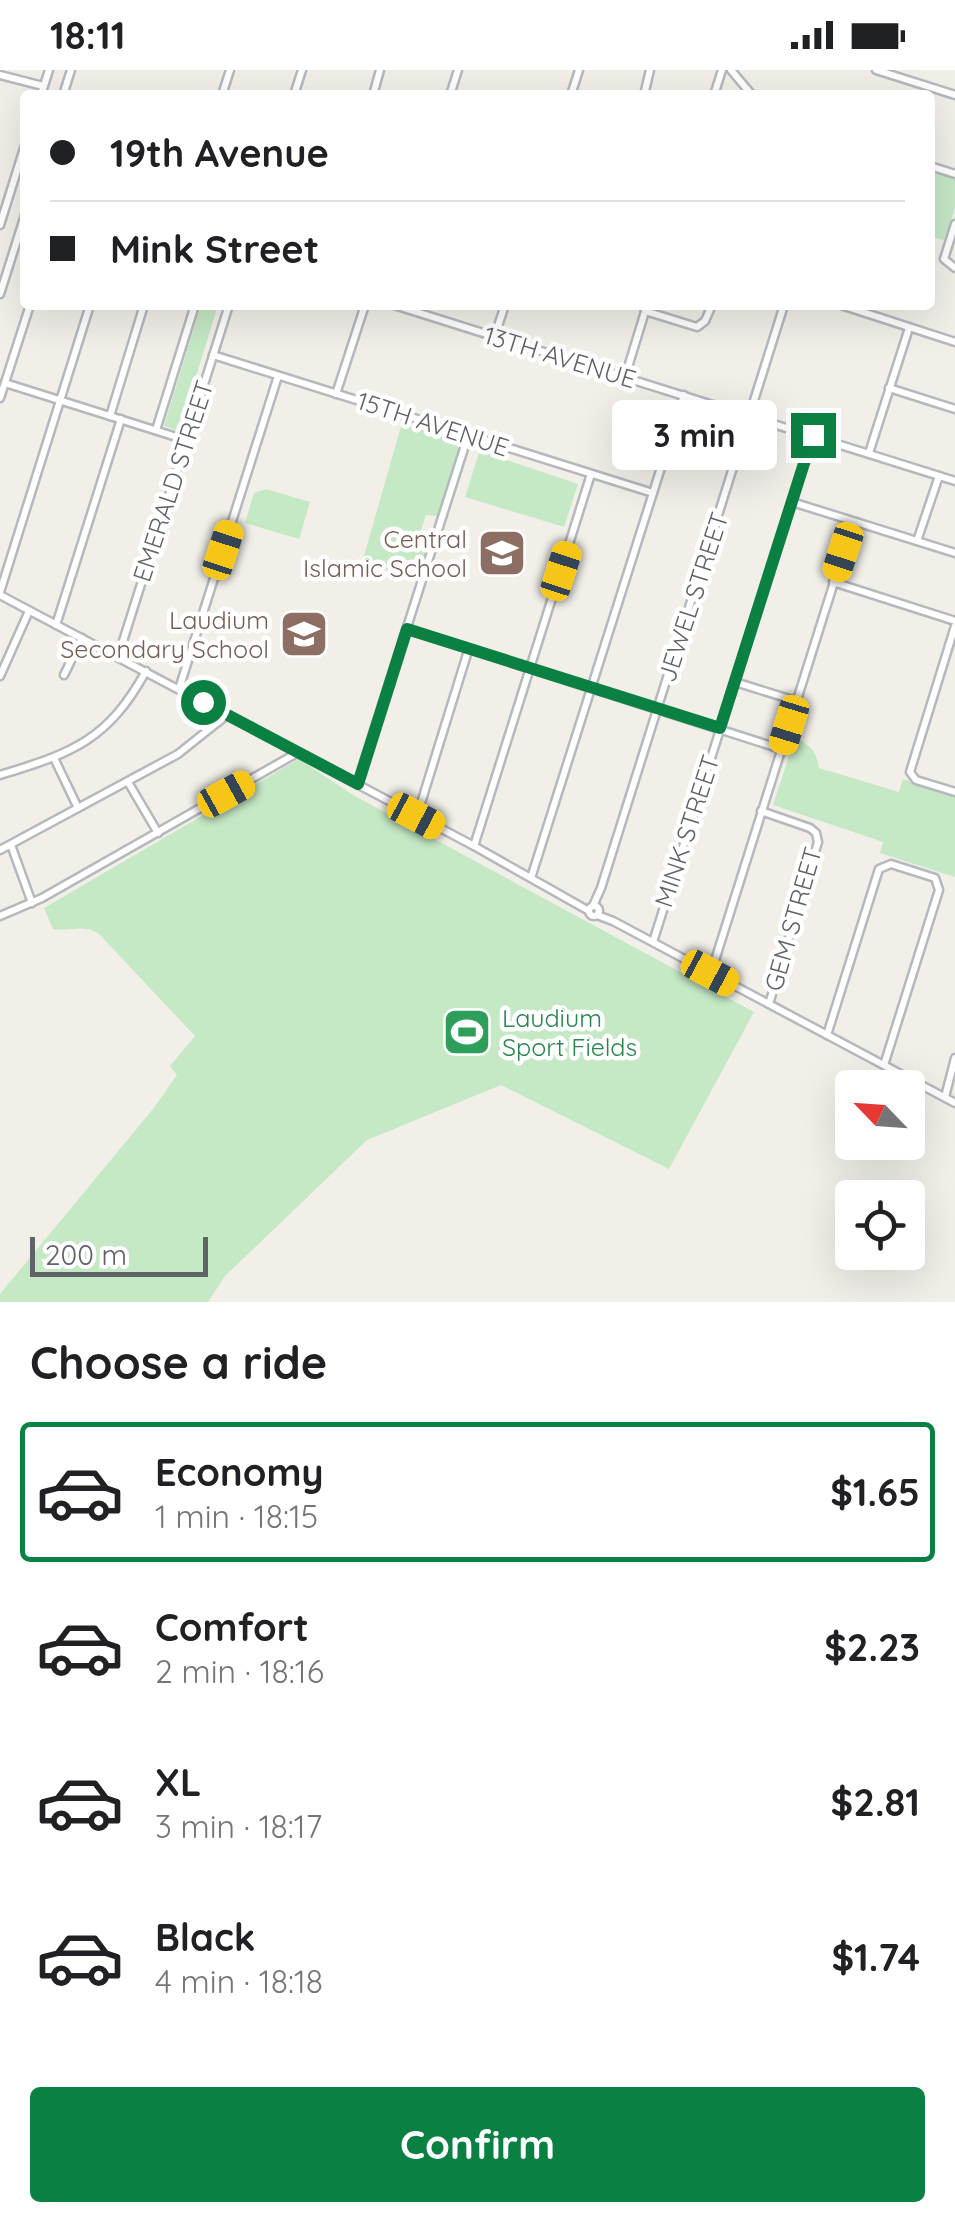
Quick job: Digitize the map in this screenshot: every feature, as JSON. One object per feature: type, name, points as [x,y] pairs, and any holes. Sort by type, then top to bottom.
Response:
[{"type":"street","points":[[730,70],[748,90]]},
{"type":"street","points":[[876,70],[955,95]]},
{"type":"street","points":[[0,75],[39,90]]},
{"type":"street","points":[[924,90],[925,86]]},
{"type":"street","points":[[0,225],[20,161]]},
{"type":"street","points":[[955,224],[944,259],[955,268]]},
{"type":"street","points":[[0,294],[20,232]]},
{"type":"street","points":[[0,398],[28,310]]},
{"type":"street","points":[[88,310],[0,593],[710,973],[943,1093],[955,1103]]},
{"type":"street","points":[[110,416],[142,310]]},
{"type":"street","points":[[156,430],[193,310]]},
{"type":"street","name":"EMERALD STREET","points":[[118,657],[226,310]]},
{"type":"street","points":[[336,394],[363,310]]},
{"type":"street","name":"13TH AVENUE","points":[[411,310],[955,481]]},
{"type":"street","points":[[495,335],[502,310]]},
{"type":"street","points":[[625,377],[645,310]]},
{"type":"street","points":[[651,310],[696,327],[706,321],[710,310]]},
{"type":"street","name":"JEWEL STREET","points":[[595,909],[782,310]]},
{"type":"street","points":[[864,310],[955,342]]},
{"type":"street","points":[[869,453],[909,328]]},
{"type":"street","name":"15TH AVENUE","points":[[213,354],[654,494]]},
{"type":"street","points":[[179,689],[278,376]]},
{"type":"street","points":[[4,383],[186,440]]},
{"type":"street","points":[[889,388],[955,409]]},
{"type":"street","points":[[531,878],[684,396]]},
{"type":"street","points":[[56,625],[122,420]]},
{"type":"street","name":"MINK STREET","points":[[652,942],[813,435]]},
{"type":"street","points":[[358,784],[468,436]]},
{"type":"street","points":[[474,846],[591,474]]},
{"type":"street","points":[[917,541],[938,476]]},
{"type":"street","points":[[792,502],[955,553]]},
{"type":"street","points":[[710,973],[853,522]]},
{"type":"street","points":[[833,582],[955,624],[911,767],[916,780],[955,792]]},
{"type":"street","points":[[0,676],[30,611]]},
{"type":"street","points":[[407,629],[782,748]]},
{"type":"street","points":[[64,675],[82,638]]},
{"type":"street","points":[[416,816],[468,650]]},
{"type":"street","points":[[0,775],[54,758],[90,739],[114,721],[146,672]]},
{"type":"street","points":[[735,682],[796,701]]},
{"type":"street","points":[[0,850],[190,746],[227,715]]},
{"type":"street","points":[[0,916],[32,903],[296,753]]},
{"type":"street","points":[[54,758],[78,808]]},
{"type":"street","points":[[128,782],[158,833]]},
{"type":"street","name":"GEM STREET","points":[[762,811],[810,828],[818,842],[769,1004]]},
{"type":"street","points":[[11,845],[32,903]]},
{"type":"street","points":[[827,1034],[879,870],[891,864],[935,878],[940,885],[938,894],[884,1065]]},
{"type":"street","points":[[943,1093],[955,1058]]},
{"type":"green space","points":[[935,171],[955,177],[955,208],[944,240],[935,238]]},
{"type":"green space","points":[[199,310],[216,310],[179,431],[164,426]]},
{"type":"green space","points":[[402,423],[463,441],[438,516],[426,515],[416,545],[428,551],[419,581],[362,563]]},
{"type":"green space","points":[[479,453],[578,484],[564,527],[465,497]]},
{"type":"green space","points":[[266,489],[310,502],[299,539],[245,523],[254,493]]},
{"type":"green space","points":[[795,738],[811,749],[819,768],[899,792],[903,779],[955,796],[955,877],[880,853],[883,842],[773,805]]},
{"type":"green space","name":"Laudium Sport Fields","points":[[299,759],[353,795],[754,1012],[669,1169],[501,1085],[367,1140],[225,1276],[208,1302],[0,1302],[0,1294],[153,1109],[177,1075],[170,1066],[195,1036],[100,935],[83,929],[53,929],[44,908]]},
{"type":"place","name":"Central Islamic School","points":[[502,553]]},
{"type":"place","name":"Laudium Secondary School","points":[[304,634]]},
{"type":"place","name":"Laudium Sport Fields","points":[[467,1032]]},
{"type":"route","points":[[203,702],[358,784],[407,629],[720,728],[813,435]]}]
